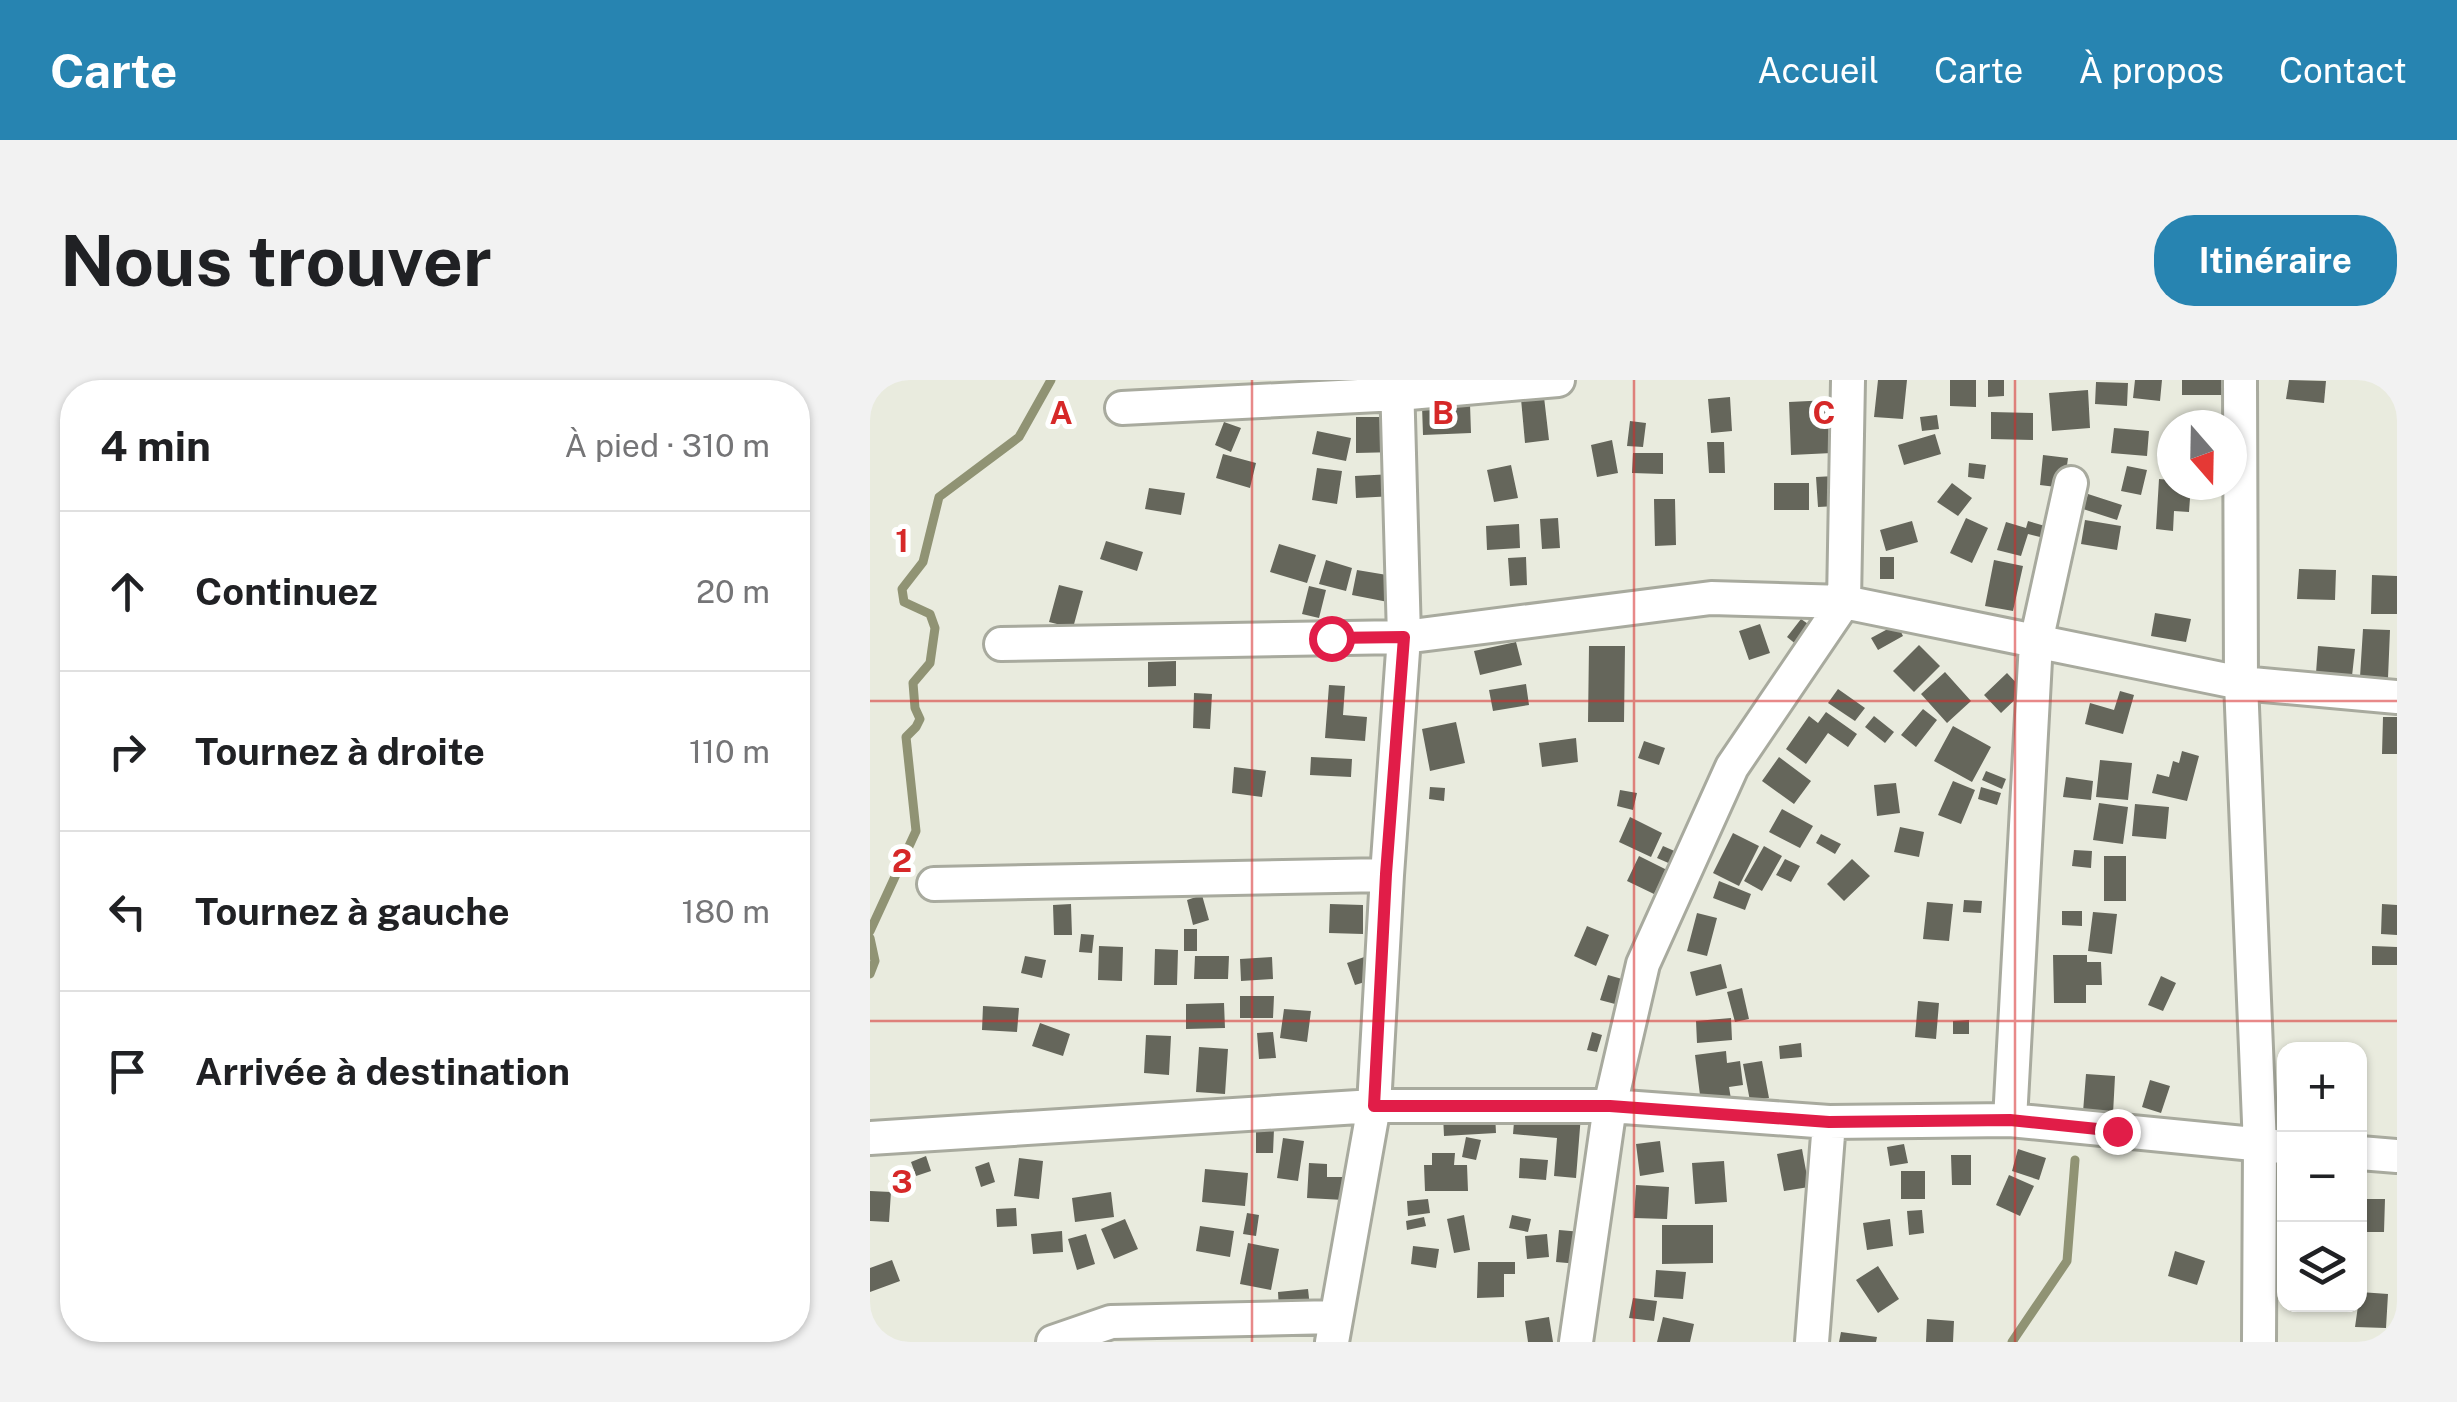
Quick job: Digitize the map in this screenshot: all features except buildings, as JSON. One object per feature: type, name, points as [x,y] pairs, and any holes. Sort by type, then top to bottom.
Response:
[{"type":"street","points":[[1122,408],[1398,387],[1558,380]]},
{"type":"street","points":[[1576,1342],[1610,1106],[1642,964],[1732,767],[1844,602],[1848,380]]},
{"type":"street","points":[[2240,380],[2241,683],[2272,1147],[2258,1342]]},
{"type":"street","points":[[1053,1342],[1111,1322],[1334,1329],[1374,1106],[1404,637],[1398,387]]},
{"type":"street","points":[[2010,1120],[2036,642],[2070,483]]},
{"type":"street","points":[[1001,644],[1404,637],[1711,598],[1844,602],[2241,683],[2397,697]]},
{"type":"street","points":[[934,884],[1386,874]]},
{"type":"street","points":[[870,1138],[1374,1106],[1610,1106],[1829,1122],[2010,1120],[2272,1147]]},
{"type":"street","points":[[1812,1342],[1829,1122]]},
{"type":"street","points":[[2367,1154],[2397,1156]]},
{"type":"waterway","points":[[870,931],[916,831],[906,737],[920,719],[913,683],[930,663],[935,628],[930,614],[904,602],[902,589],[923,562],[939,497],[1019,437],[1051,380]]},
{"type":"waterway","points":[[870,938],[875,961],[870,974]]},
{"type":"waterway","points":[[2012,1342],[2067,1261],[2075,1160]]},
{"type":"route","points":[[1331,638],[1404,637],[1374,1106],[1610,1106],[1829,1122],[2010,1120],[2117,1131]]}]
